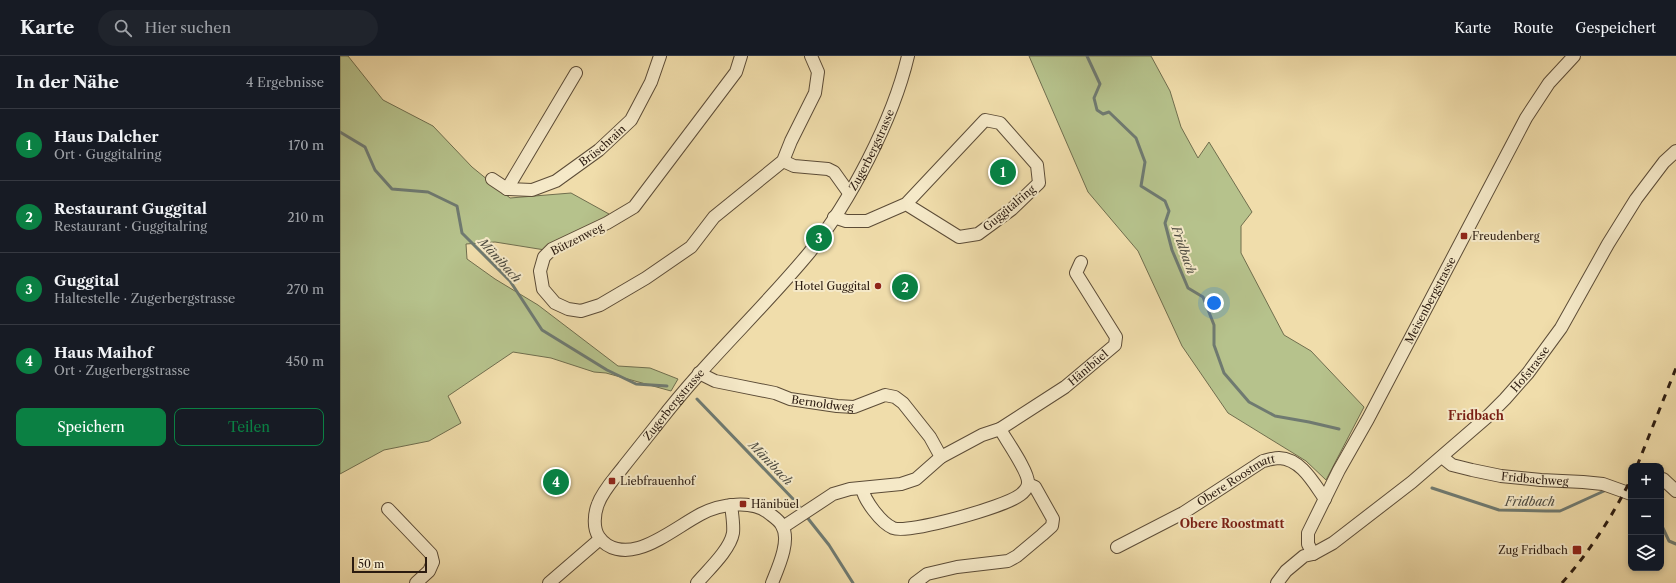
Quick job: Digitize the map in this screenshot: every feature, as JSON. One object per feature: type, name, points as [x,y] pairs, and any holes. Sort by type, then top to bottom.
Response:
[{"type":"street","name":"Brüschrain","points":[[507,189],[532,190],[556,181],[599,150],[631,120],[651,82],[660,56]]},
{"type":"street","name":"Bützenweg","points":[[741,56],[736,72],[634,207],[607,223],[552,249],[544,256],[540,271],[544,289],[555,302],[568,308],[581,311],[600,305],[646,278],[691,247],[714,217],[783,161]]},
{"type":"street","points":[[811,56],[818,72],[815,93],[791,140],[783,161],[794,166],[828,169],[834,172],[849,193]]},
{"type":"street","name":"Zugerbergstrasse","points":[[600,538],[596,531],[595,524],[598,503],[612,481],[699,373],[810,251],[834,217],[870,155],[885,122],[908,56]]},
{"type":"street","name":"Meisenbergstrasse","points":[[1313,554],[1308,544],[1308,533],[1325,499],[1526,118],[1549,83],[1574,56]]},
{"type":"street","points":[[492,179],[507,189],[576,73]]},
{"type":"street","name":"Guggitalring","points":[[834,217],[846,221],[867,221],[906,204],[985,120],[1000,123],[1038,165],[1039,183],[1012,209],[978,234],[959,237],[906,204]]},
{"type":"street","name":"Hofstrasse","points":[[1277,583],[1286,571],[1304,556],[1313,554],[1333,543],[1370,516],[1442,457],[1486,418],[1528,373],[1561,328],[1632,205],[1664,162],[1676,151]]},
{"type":"street","name":"Hänibüel","points":[[783,527],[833,494],[862,488],[901,484],[916,479],[941,457],[982,435],[1000,429],[1065,386],[1116,345],[1116,337],[1076,273],[1081,262]]},
{"type":"street","name":"Bernoldweg","points":[[699,373],[715,381],[775,392],[790,399],[837,406],[854,407],[885,395],[895,396],[903,403],[930,437],[941,457]]},
{"type":"street","points":[[862,488],[863,496],[883,522],[894,528],[914,527],[975,514],[1019,496],[1026,489],[1028,484],[1026,472],[1000,429]]},
{"type":"street","name":"Fridbachweg","points":[[1442,457],[1452,465],[1501,476],[1603,484],[1628,493]]},
{"type":"street","name":"Obere Roostmatt","points":[[1117,547],[1184,513],[1263,461],[1278,458],[1291,460],[1302,468],[1325,499]]},
{"type":"street","points":[[1664,480],[1676,491]]},
{"type":"street","points":[[915,583],[927,574],[957,567],[1008,561],[1017,556],[1042,535],[1052,526],[1053,519],[1035,487],[1028,484]]},
{"type":"street","points":[[548,583],[600,538],[607,545],[616,549],[625,550],[646,546],[704,512],[731,505],[743,504],[758,507],[767,511],[783,527],[785,538],[783,553],[772,583]]},
{"type":"street","points":[[697,583],[727,547],[733,534],[731,505]]},
{"type":"street","points":[[388,509],[431,554],[433,562],[429,571],[416,583]]},
{"type":"street","name":"Hofstrasse","points":[[1285,583],[1313,554]]},
{"type":"green space","points":[[340,56],[348,56],[383,100],[433,126],[472,167],[510,198],[571,193],[609,214],[591,233],[545,250],[495,242],[466,244],[467,259],[495,279],[538,305],[618,366],[650,368],[678,379],[671,391],[606,373],[594,372],[551,358],[513,352],[448,396],[461,423],[429,441],[384,450],[340,474]]},
{"type":"green space","points":[[1029,56],[1151,56],[1170,91],[1181,127],[1198,158],[1209,142],[1252,212],[1241,226],[1241,253],[1284,335],[1311,351],[1364,407],[1326,480],[1306,461],[1228,413],[1182,346],[1138,251],[1088,192]]},
{"type":"waterway","name":"Fridbach","points":[[1087,56],[1100,84],[1094,98],[1097,110],[1103,114],[1109,112],[1136,138],[1145,162],[1141,186],[1165,201],[1169,211],[1165,223],[1172,250],[1188,288],[1203,297],[1214,325],[1214,345],[1224,373],[1249,402],[1275,416],[1339,429]]},
{"type":"waterway","name":"Mänibach","points":[[340,132],[365,147],[375,170],[392,189],[428,192],[457,206],[462,233],[510,281],[542,330],[607,370],[636,384],[667,386]]},
{"type":"waterway","name":"Mänibach","points":[[697,399],[795,501],[803,512]]},
{"type":"waterway","name":"Fridbach","points":[[1432,488],[1499,510],[1546,511],[1560,511],[1604,491]]},
{"type":"waterway","name":"Mänibach","points":[[806,516],[829,545],[853,583]]},
{"type":"waterway","name":"Fridbach","points":[[1664,530],[1669,541],[1676,544]]},
{"type":"railway","points":[[1638,463],[1676,368]]},
{"type":"railway","points":[[1562,583],[1582,559],[1600,533],[1628,485]]},
{"type":"place","name":"Haus Dalcher","points":[[1003,172]]},
{"type":"place","name":"Freudenberg","points":[[1464,236]]},
{"type":"place","name":"Guggital","points":[[819,238]]},
{"type":"place","name":"Hotel Guggital","points":[[878,286]]},
{"type":"place","name":"Restaurant Guggital","points":[[905,287]]},
{"type":"place","name":"Liebfrauenhof","points":[[612,481]]},
{"type":"place","name":"Haus Maihof","points":[[556,482]]},
{"type":"place","name":"Hänibüel","points":[[743,504]]},
{"type":"place","name":"Zug Fridbach","points":[[1577,550]]},
{"type":"district","name":"Fridbach","points":[[1476,415]]},
{"type":"district","name":"Obere Roostmatt","points":[[1232,523]]}]
